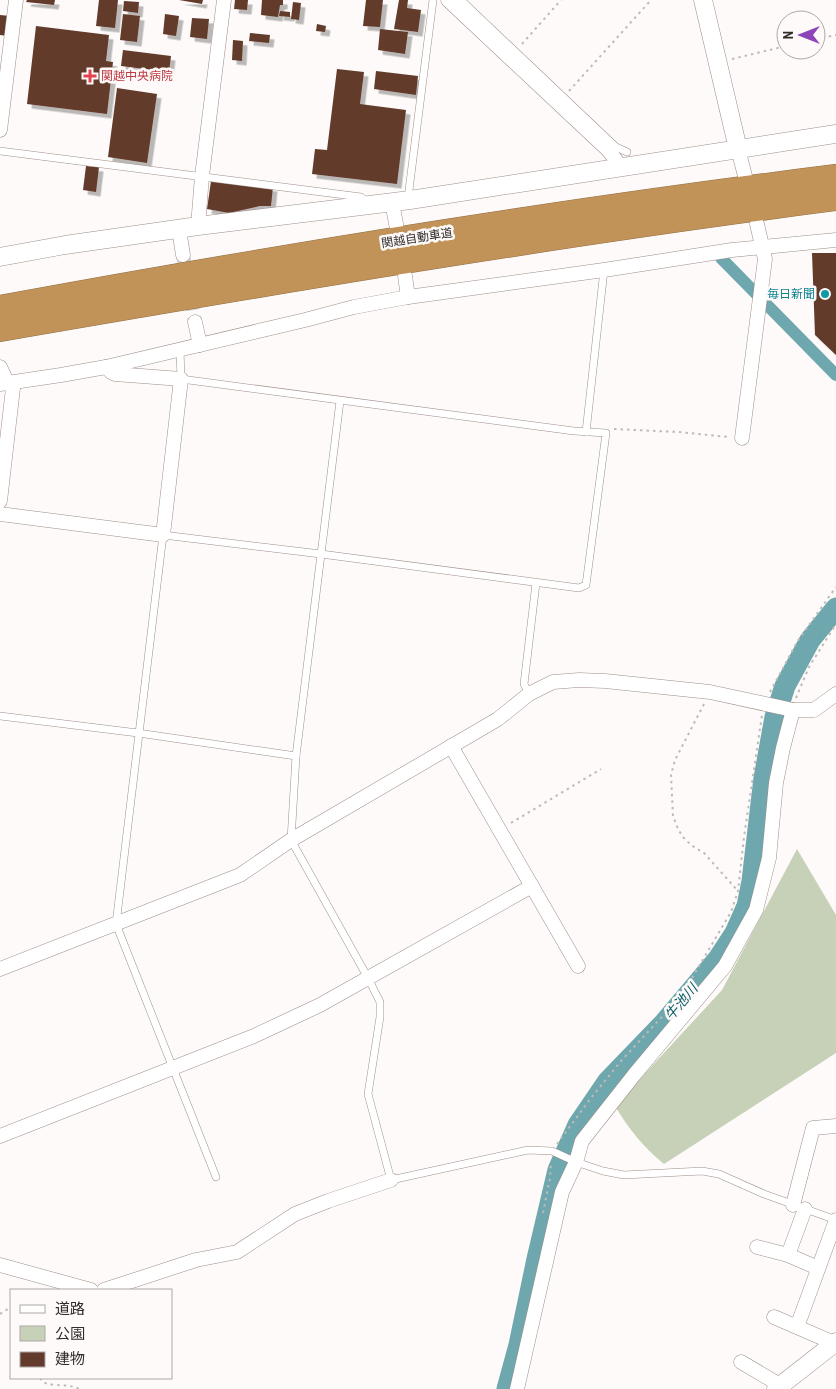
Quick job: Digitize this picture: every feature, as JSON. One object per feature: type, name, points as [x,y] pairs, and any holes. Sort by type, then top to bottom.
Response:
[{"type":"highway","name":"関越自動車道","points":[[0,308],[172,277],[564,215],[836,177]]},
{"type":"highway","name":"関越自動車道","points":[[0,329],[413,260],[607,230],[836,198]]},
{"type":"street","points":[[0,130],[16,0]]},
{"type":"street","points":[[198,226],[197,217],[224,0]]},
{"type":"street","points":[[448,0],[608,150],[616,160],[618,168]]},
{"type":"street","points":[[703,0],[745,176]]},
{"type":"street","points":[[0,257],[66,245],[198,226],[410,200],[836,134]]},
{"type":"street","points":[[392,202],[397,229]]},
{"type":"street","points":[[742,438],[765,259],[757,224]]},
{"type":"street","points":[[179,229],[183,255]]},
{"type":"street","points":[[4,383],[106,366],[408,296],[604,270],[762,246],[836,240]]},
{"type":"street","points":[[405,276],[408,296]]},
{"type":"street","points":[[195,322],[200,345]]},
{"type":"street","points":[[0,514],[163,535],[181,379],[115,374],[106,366]]},
{"type":"street","points":[[0,367],[4,383],[13,388],[0,501]]},
{"type":"street","points":[[0,969],[240,875],[291,840],[498,719],[529,694],[553,682],[578,680],[605,681],[710,692],[791,709],[814,710],[836,694]]},
{"type":"street","points":[[517,1389],[562,1192],[576,1162],[582,1142],[634,1074],[725,966],[756,910],[769,858],[780,766],[791,709]]},
{"type":"street","points":[[451,746],[578,966]]},
{"type":"street","points":[[0,1136],[254,1036],[320,1005],[532,886]]},
{"type":"street","points":[[788,1255],[799,1207],[813,1128],[836,1126]]},
{"type":"street","points":[[107,1289],[196,1260],[237,1252],[295,1214],[328,1200],[391,1180]]},
{"type":"street","points":[[797,1327],[836,1220]]},
{"type":"street","points":[[756,1247],[788,1255],[818,1268]]},
{"type":"street","points":[[0,1264],[88,1289]]},
{"type":"street","points":[[774,1316],[835,1342]]},
{"type":"street","points":[[741,1362],[778,1387],[835,1342]]},
{"type":"lane","points":[[410,200],[409,190],[433,0]]},
{"type":"lane","points":[[461,0],[616,147],[627,152]]},
{"type":"lane","points":[[0,152],[361,197],[367,200],[369,206]]},
{"type":"lane","points":[[586,432],[604,270]]},
{"type":"lane","points":[[180,349],[181,379],[586,432],[606,432],[586,585],[579,588],[163,535],[116,924],[216,1177]]},
{"type":"lane","points":[[340,401],[296,756],[291,840],[380,1002],[380,1017],[368,1101],[391,1180],[528,1150],[552,1151],[576,1162],[603,1171],[624,1175],[702,1171],[719,1174],[764,1194],[836,1220]]},
{"type":"lane","points":[[529,694],[524,684],[536,583]]},
{"type":"lane","points":[[0,716],[138,733],[296,756]]},
{"type":"path","points":[[516,52],[561,0]]},
{"type":"path","points":[[564,96],[650,0]]},
{"type":"path","points":[[718,62],[776,48]]},
{"type":"path","points":[[606,432],[611,428],[742,438]]},
{"type":"path","points":[[542,1217],[550,1178],[552,1151],[621,1061],[682,995],[731,912],[738,891],[744,837],[765,704],[798,642],[836,587]]},
{"type":"path","points":[[791,709],[803,680],[836,624]]},
{"type":"path","points":[[710,692],[675,760],[670,775],[673,816],[683,837],[691,845],[704,853],[738,891]]},
{"type":"path","points":[[500,830],[602,769]]},
{"type":"path","points":[[40,1379],[46,1386],[73,1385],[79,1389]]},
{"type":"green space","points":[[797,849],[836,915],[836,1053],[664,1164],[637,1137],[615,1106],[722,990]]},
{"type":"building","points":[[27,0],[55,0],[54,5],[26,2]]},
{"type":"building","points":[[99,0],[118,0],[115,28],[96,26]]},
{"type":"building","points":[[179,0],[203,0],[202,4]]},
{"type":"building","points":[[235,0],[248,0],[247,10],[234,9]]},
{"type":"building","points":[[262,0],[283,0],[278,17],[261,15]]},
{"type":"building","points":[[366,0],[383,0],[380,27],[363,26]]},
{"type":"building","points":[[399,0],[408,0],[407,8],[421,10],[418,32],[394,29]]},
{"type":"building","points":[[124,1],[139,2],[138,13],[123,11]]},
{"type":"building","points":[[293,2],[301,3],[299,20],[291,19]]},
{"type":"building","points":[[280,11],[290,12],[290,17],[279,16]]},
{"type":"building","points":[[123,14],[140,16],[137,42],[120,40]]},
{"type":"building","points":[[165,14],[179,16],[176,36],[163,34]]},
{"type":"building","points":[[0,15],[10,16],[8,36],[0,35]]},
{"type":"building","points":[[192,18],[209,19],[207,39],[190,37]]},
{"type":"building","points":[[317,24],[326,26],[325,32],[316,31]]},
{"type":"building","points":[[36,26],[109,35],[106,61],[113,62],[107,114],[27,104]]},
{"type":"building","points":[[380,29],[408,32],[405,54],[378,50]]},
{"type":"building","points":[[250,33],[270,35],[269,43],[249,41]]},
{"type":"building","points":[[233,40],[243,41],[242,61],[232,60]]},
{"type":"building","points":[[123,50],[171,56],[169,72],[121,66]]},
{"type":"building","points":[[337,69],[364,72],[360,104],[406,110],[397,184],[312,174],[315,149],[327,150]]},
{"type":"building","points":[[376,71],[418,76],[416,95],[374,89]]},
{"type":"building","points":[[117,88],[157,94],[147,163],[108,157]]},
{"type":"building","points":[[86,166],[99,167],[96,192],[83,190]]},
{"type":"building","points":[[211,181],[273,187],[271,206],[260,206],[229,213],[207,209]]},
{"type":"building","name":"毎日新聞","points":[[812,253],[836,253],[836,355],[815,335]]},
{"type":"waterway","points":[[721,258],[836,375]]},
{"type":"waterway","name":"牛池川","points":[[507,1389],[519,1345],[558,1170],[578,1125],[608,1081],[664,1023],[718,959],[735,933],[747,906],[752,881],[764,778],[775,717],[785,686],[810,640],[836,608]]},
{"type":"tunnel","points":[[183,255],[195,322]]},
{"type":"place","name":"関越中央病院","points":[[90,76]]},
{"type":"place","name":"毎日新聞","points":[[825,294]]}]
